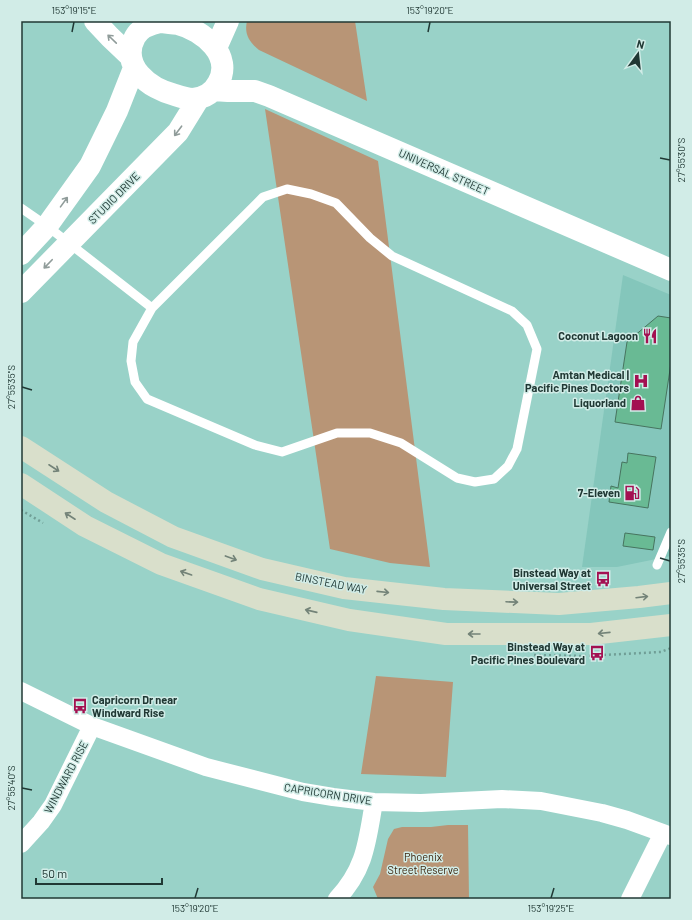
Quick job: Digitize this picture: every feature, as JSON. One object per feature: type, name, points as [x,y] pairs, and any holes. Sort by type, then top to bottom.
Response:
[{"type":"main road","name":"BINSTEAD WAY","points":[[21,447],[106,502],[173,537],[262,568],[344,588],[444,599],[559,604],[639,597],[671,592]]},
{"type":"main road","points":[[21,484],[84,526],[161,564],[259,599],[349,620],[446,634],[591,634],[671,625]]},
{"type":"street","points":[[21,254],[47,226],[90,166],[117,111],[132,62],[132,42],[137,34],[150,22],[179,24],[200,34],[216,48],[221,58],[222,66],[220,80],[206,94],[190,99],[168,93],[145,80],[138,74],[132,62],[95,21]]},
{"type":"street","points":[[216,48],[228,21]]},
{"type":"street","name":"UNIVERSAL STREET","points":[[206,94],[255,91],[269,96],[671,270]]},
{"type":"street","name":"STUDIO DRIVE","points":[[21,292],[178,132],[206,94]]},
{"type":"street","name":"CAPRICORN DRIVE","points":[[21,691],[92,726],[206,767],[303,792],[374,802],[421,803],[502,799],[541,801],[602,813],[627,820],[667,835]]},
{"type":"street","name":"WINDWARD RISE","points":[[21,844],[41,822],[53,805],[92,726]]},
{"type":"street","points":[[337,899],[351,882],[360,866],[367,845],[374,802]]},
{"type":"street","points":[[630,899],[667,835]]},
{"type":"lane","points":[[287,189],[311,194],[336,203],[370,238],[392,256],[512,312],[527,325],[537,349],[517,449],[508,466],[494,479],[475,482],[457,478],[401,443],[370,433],[337,433],[282,452],[255,445],[147,399],[135,382],[130,361],[133,342],[152,308],[263,196],[287,189]]},
{"type":"lane","points":[[21,208],[47,226],[152,308]]},
{"type":"lane","points":[[657,565],[671,532]]},
{"type":"shaded area","points":[[623,275],[671,295],[671,556],[617,567],[582,567]]},
{"type":"green space","points":[[247,21],[355,21],[367,101],[259,50],[252,44],[248,37],[246,30]]},
{"type":"green space","points":[[265,109],[378,161],[430,567],[390,563],[330,549]]},
{"type":"green space","points":[[376,676],[453,682],[446,777],[361,774]]},
{"type":"green space","name":"Phoenix Street Reserve","points":[[468,825],[469,899],[378,899],[373,887],[380,874],[388,839],[394,829],[402,827],[431,827]]},
{"type":"building","points":[[658,316],[671,318],[671,363],[661,429],[615,422],[627,342]]},
{"type":"building","points":[[628,453],[656,457],[648,508],[609,502],[611,486],[618,488],[622,462],[627,463]]},
{"type":"building","points":[[625,533],[655,537],[653,550],[623,546]]},
{"type":"place","name":"Coconut Lagoon","points":[[650,336]]},
{"type":"place","name":"Amtan Medical | Pacific Pines Doctors","points":[[641,381]]},
{"type":"place","name":"Liquorland","points":[[638,403]]},
{"type":"place","name":"7-Eleven","points":[[632,493]]},
{"type":"place","name":"Binstead Way at Universal Street","points":[[603,579]]},
{"type":"place","name":"Binstead Way at Pacific Pines Boulevard","points":[[597,653]]},
{"type":"place","name":"Capricorn Dr near Windward Rise","points":[[80,706]]}]
